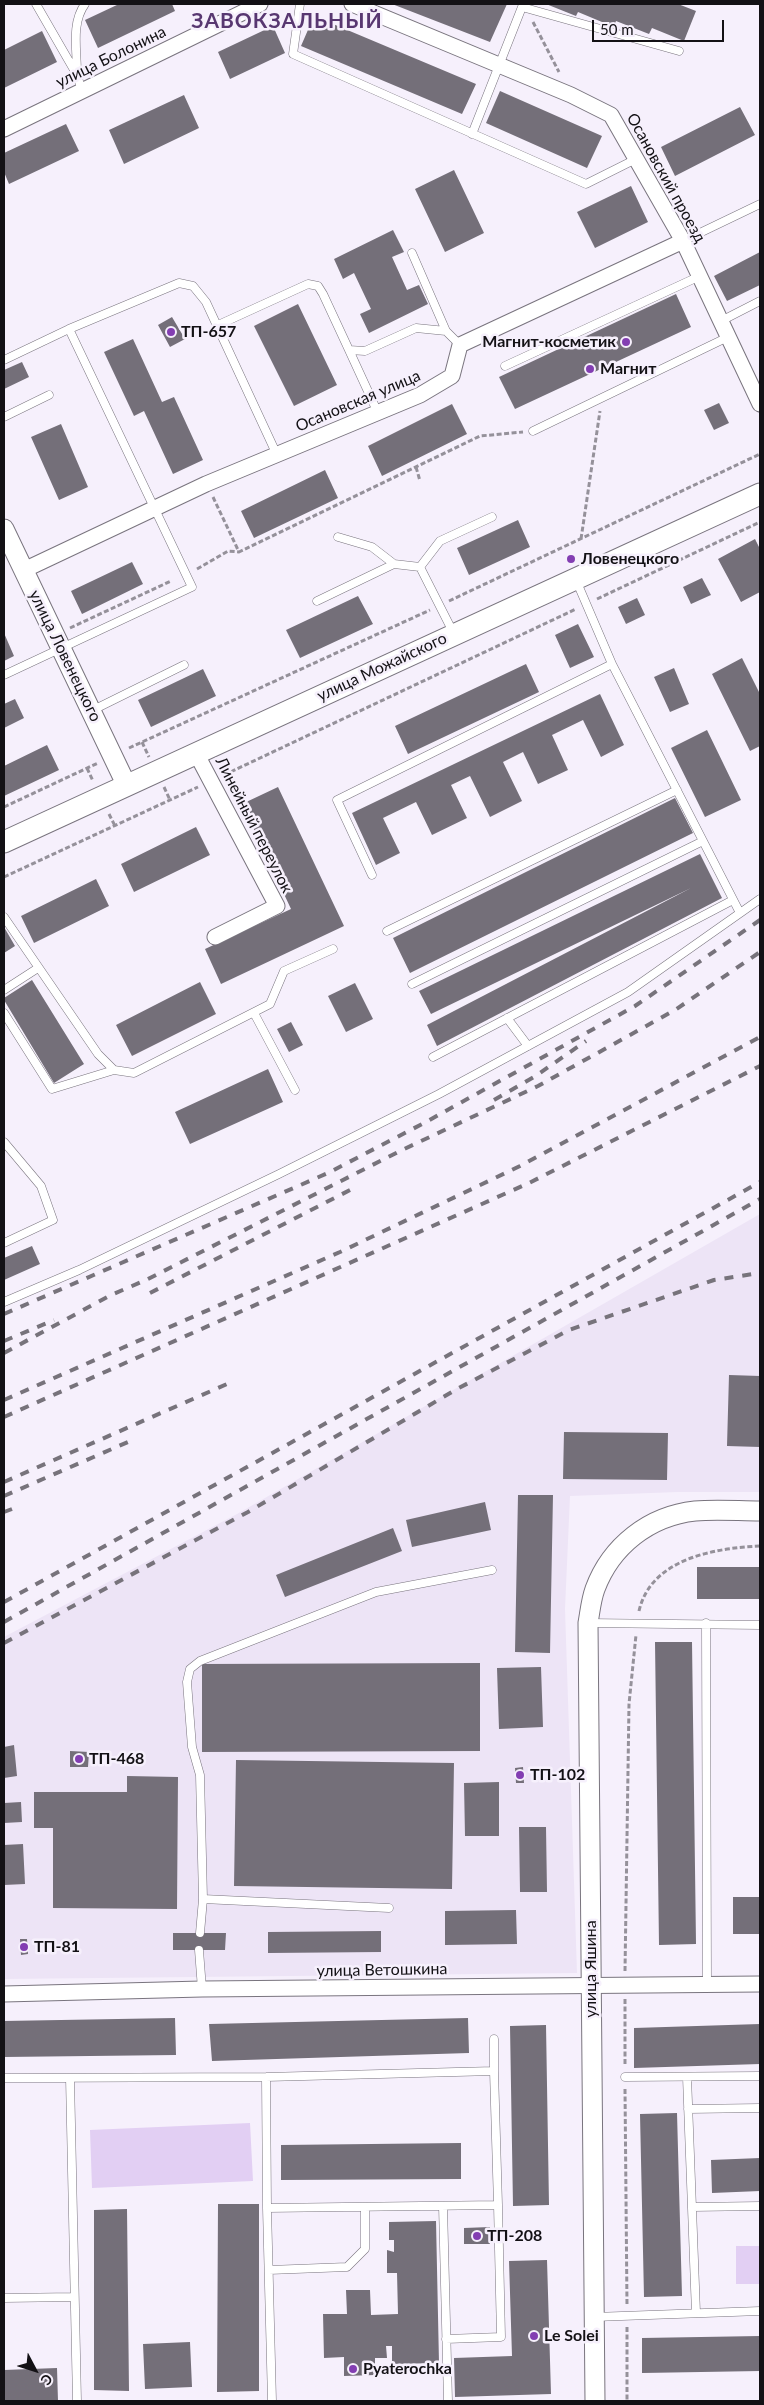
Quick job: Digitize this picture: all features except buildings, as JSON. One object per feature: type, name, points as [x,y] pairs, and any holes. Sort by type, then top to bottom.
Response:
[{"type":"main road","name":"улица Можайского","points":[[4,842],[126,784],[760,495]]},
{"type":"street","name":"улица Болонина","points":[[4,130],[241,8],[260,4]]},
{"type":"street","name":"Осановский проезд","points":[[352,4],[571,95],[611,115],[683,241],[760,404]]},
{"type":"street","points":[[460,345],[683,241]]},
{"type":"street","name":"Осановская улица","points":[[24,570],[206,484],[420,395],[452,376],[460,345]]},
{"type":"street","name":"улица Ловенецкого","points":[[4,529],[126,784]]},
{"type":"street","name":"Линейный переулок","points":[[196,753],[277,906],[215,937]]},
{"type":"street","name":"улица Яшина","points":[[595,2401],[588,1623],[594,1591],[605,1566],[622,1545],[644,1528],[669,1516],[696,1511],[760,1511]]},
{"type":"street","name":"улица Ветошкина","points":[[4,1994],[202,1989],[760,1984]]},
{"type":"lane","points":[[77,75],[76,26],[78,13],[85,4]]},
{"type":"lane","points":[[300,4],[293,54],[586,184],[636,159]]},
{"type":"lane","points":[[38,6],[77,75],[82,91]]},
{"type":"lane","points":[[472,134],[522,7],[679,51]]},
{"type":"lane","points":[[683,241],[760,204]]},
{"type":"lane","points":[[412,252],[446,331],[460,345]]},
{"type":"lane","points":[[505,366],[700,276]]},
{"type":"lane","points":[[4,360],[69,329],[179,283],[193,286],[206,302],[277,454]]},
{"type":"lane","points":[[216,326],[308,284],[318,286],[324,294],[378,413]]},
{"type":"lane","points":[[721,321],[760,301]]},
{"type":"lane","points":[[349,350],[365,350],[416,328],[446,331]]},
{"type":"lane","points":[[4,675],[58,642],[192,587],[69,329]]},
{"type":"lane","points":[[533,431],[728,337]]},
{"type":"lane","points":[[4,417],[49,395]]},
{"type":"lane","points":[[420,567],[440,541],[492,517]]},
{"type":"lane","points":[[338,537],[372,547],[394,564],[420,567]]},
{"type":"lane","points":[[317,601],[394,564]]},
{"type":"lane","points":[[420,567],[454,634]]},
{"type":"lane","points":[[575,579],[612,664],[740,913]]},
{"type":"lane","points":[[372,875],[337,800],[612,664]]},
{"type":"lane","points":[[91,711],[184,665]]},
{"type":"lane","points":[[387,930],[677,790]]},
{"type":"lane","points":[[412,984],[703,841]]},
{"type":"lane","points":[[4,1302],[79,1270],[279,1174],[439,1094],[628,992],[760,899]]},
{"type":"lane","points":[[433,1057],[733,900]]},
{"type":"lane","points":[[4,917],[98,1054],[114,1070]]},
{"type":"lane","points":[[4,1013],[52,1089],[114,1070],[134,1073],[270,1004],[284,971],[333,949]]},
{"type":"lane","points":[[4,990],[38,968]]},
{"type":"lane","points":[[254,1013],[294,1090]]},
{"type":"lane","points":[[507,1018],[528,1046]]},
{"type":"lane","points":[[4,1142],[41,1186],[53,1220],[4,1243]]},
{"type":"lane","points":[[200,1933],[203,1899],[200,1775],[192,1747],[187,1682],[190,1669],[200,1661],[376,1592],[492,1570]]},
{"type":"lane","points":[[588,1623],[760,1625]]},
{"type":"lane","points":[[706,1623],[708,1984]]},
{"type":"lane","points":[[203,1899],[389,1908]]},
{"type":"lane","points":[[199,1950],[202,1989]]},
{"type":"lane","points":[[446,2339],[501,2337],[494,2039]]},
{"type":"lane","points":[[4,2078],[266,2077],[494,2071]]},
{"type":"lane","points":[[625,2077],[760,2076]]},
{"type":"lane","points":[[266,2077],[272,2401]]},
{"type":"lane","points":[[687,2077],[696,2313]]},
{"type":"lane","points":[[70,2078],[77,2401]]},
{"type":"lane","points":[[688,2109],[760,2108]]},
{"type":"lane","points":[[443,2206],[448,2401]]},
{"type":"lane","points":[[267,2208],[498,2206]]},
{"type":"lane","points":[[692,2207],[760,2206]]},
{"type":"lane","points":[[269,2270],[347,2267],[365,2249],[365,2207]]},
{"type":"lane","points":[[4,2298],[74,2298]]},
{"type":"lane","points":[[594,2317],[760,2311]]},
{"type":"path","points":[[528,9],[538,34],[571,95]]},
{"type":"path","points":[[581,539],[602,398]]},
{"type":"path","points":[[58,642],[228,551],[239,552],[480,436],[533,431]]},
{"type":"path","points":[[4,807],[760,454]]},
{"type":"path","points":[[416,467],[420,481]]},
{"type":"path","points":[[206,484],[239,552]]},
{"type":"path","points":[[4,878],[760,522]]},
{"type":"path","points":[[628,2401],[625,1985],[629,1704],[640,1608],[653,1584],[674,1566],[688,1558],[714,1551],[760,1546]]},
{"type":"shaded area","points":[[760,1214],[760,1492],[678,1492],[570,1496],[565,1609],[577,1973],[4,1979],[4,1637],[237,1514]]},
{"type":"shaded area","points":[[250,2123],[253,2181],[92,2188],[90,2130]]},
{"type":"shaded area","points":[[736,2246],[760,2246],[760,2284],[736,2284]]},
{"type":"railway","points":[[4,1314],[328,1173],[424,1123],[635,1006],[760,920]]},
{"type":"railway","points":[[4,1353],[111,1295],[146,1280],[400,1151],[538,1086],[675,1010],[760,952]]},
{"type":"railway","points":[[4,1400],[340,1252],[520,1166],[760,1037]]},
{"type":"railway","points":[[494,1100],[534,1077],[586,1041]]},
{"type":"railway","points":[[4,1417],[529,1183],[760,1066]]},
{"type":"railway","points":[[4,1602],[760,1182]]},
{"type":"railway","points":[[150,1293],[350,1190]]},
{"type":"railway","points":[[4,1622],[760,1199]]},
{"type":"railway","points":[[4,1643],[248,1512],[457,1389],[569,1330],[714,1280],[760,1273]]},
{"type":"railway","points":[[4,1341],[54,1320]]},
{"type":"railway","points":[[4,1482],[227,1384]]},
{"type":"railway","points":[[4,1496],[128,1442]]},
{"type":"railway","points":[[4,1512],[12,1509]]},
{"type":"place","name":"ТП-657","points":[[171,332]]},
{"type":"place","name":"Магнит-косметик","points":[[626,342]]},
{"type":"place","name":"Магнит","points":[[590,369]]},
{"type":"place","name":"Ловенецкого","points":[[571,559]]},
{"type":"place","name":"ТП-468","points":[[79,1759]]},
{"type":"place","name":"ТП-102","points":[[520,1775]]},
{"type":"place","name":"ТП-81","points":[[24,1947]]},
{"type":"place","name":"ТП-208","points":[[477,2236]]},
{"type":"place","name":"Le Solei","points":[[534,2336]]},
{"type":"place","name":"Pyaterochka","points":[[353,2369]]},
{"type":"district","name":"ЗАВОКЗАЛЬНЫЙ","points":[[287,21]]}]
